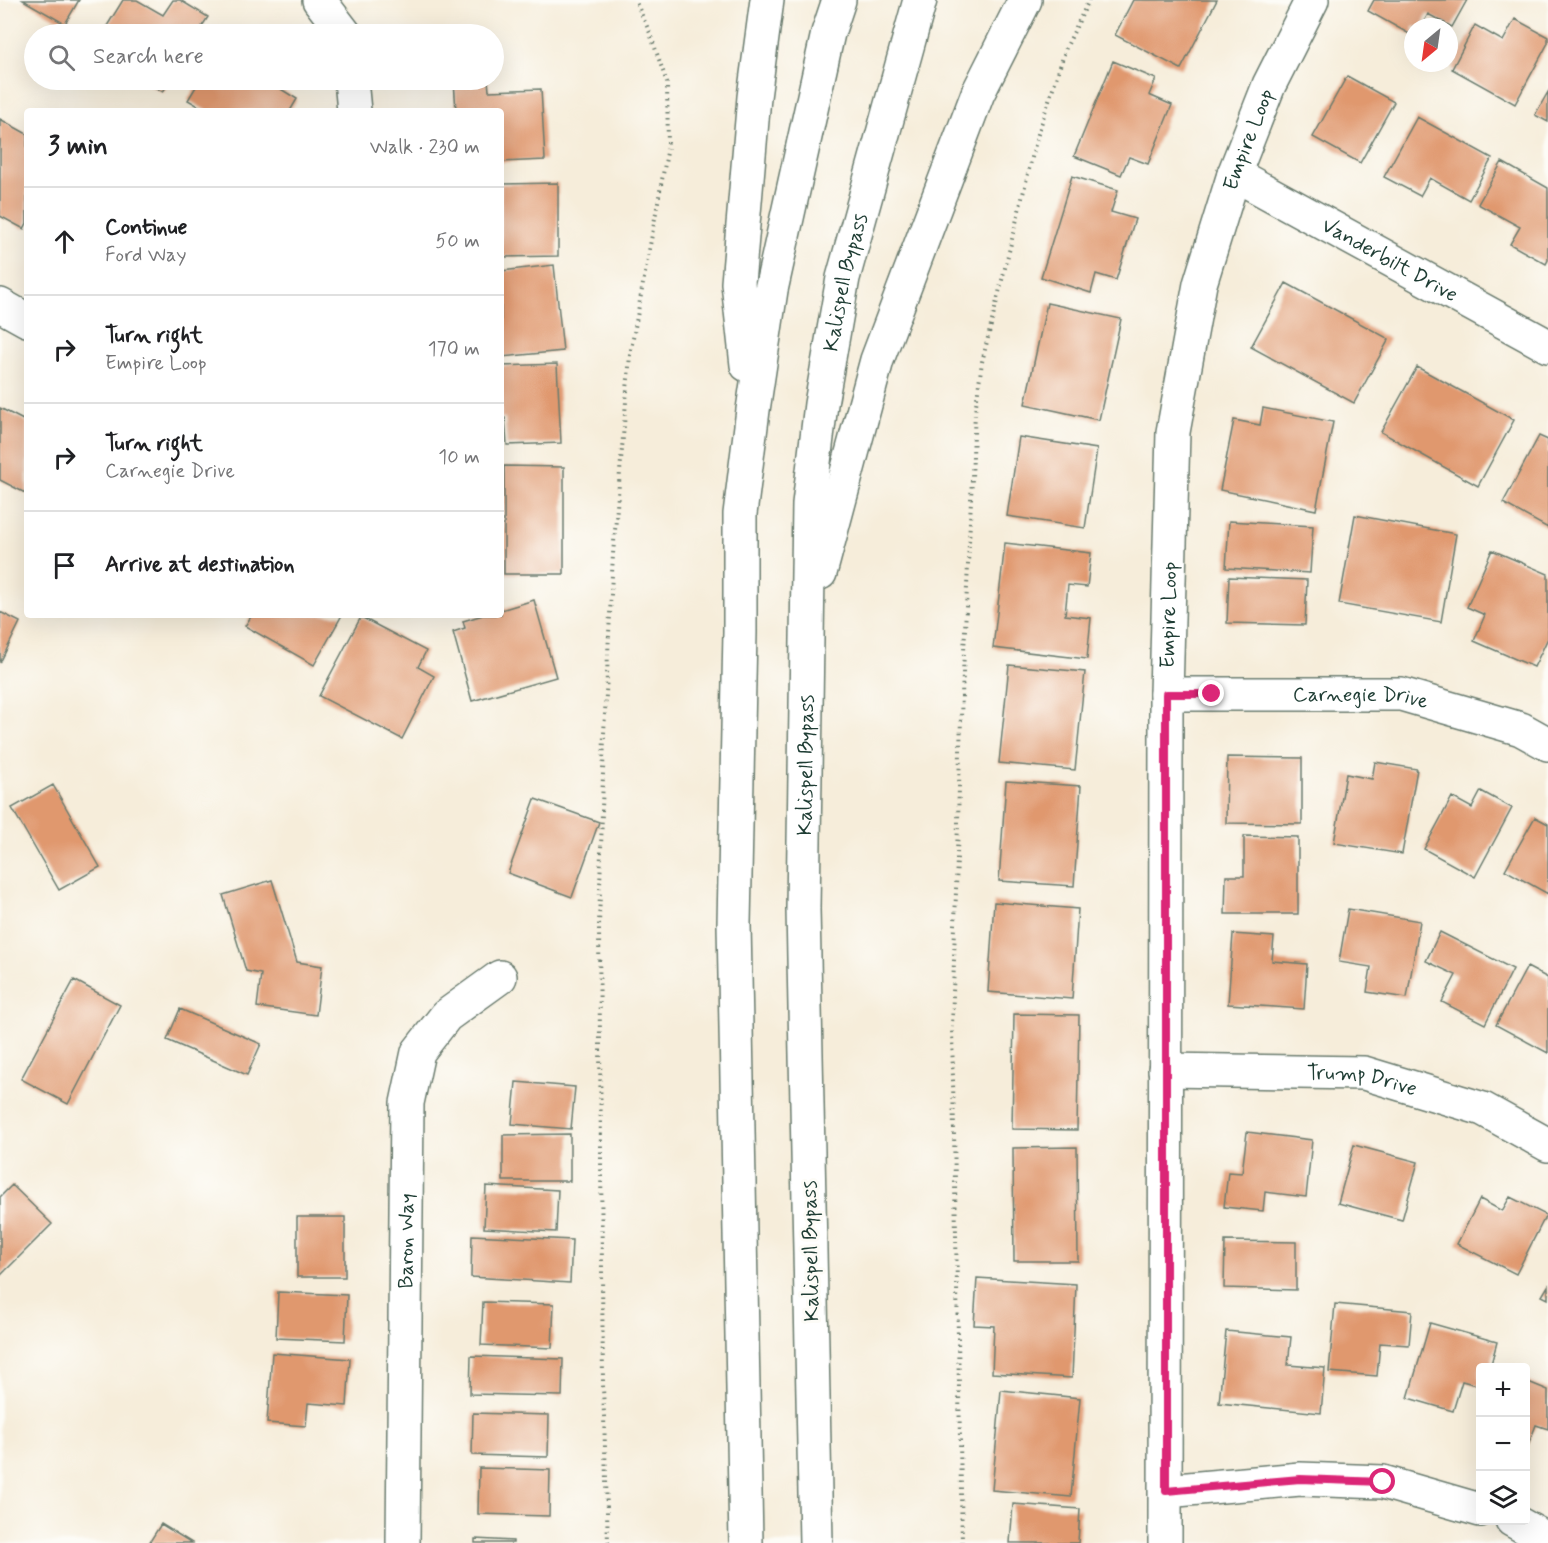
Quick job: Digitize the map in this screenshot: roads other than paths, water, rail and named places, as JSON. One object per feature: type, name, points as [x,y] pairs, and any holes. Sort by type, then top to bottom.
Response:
[{"type":"main road","points":[[319,0],[337,24]]},
{"type":"main road","points":[[753,410],[738,283],[754,97],[766,0]]},
{"type":"main road","points":[[746,1543],[734,924],[740,514],[771,290],[828,33],[839,0]]},
{"type":"main road","name":"Kalispell Bypass","points":[[816,1543],[803,909],[809,504],[821,404],[843,278],[920,0]]},
{"type":"main road","points":[[808,618],[877,360],[978,93],[1025,0]]},
{"type":"main road","name":"Empire Loop","points":[[1165,1543],[1166,694],[1173,432],[1200,284],[1234,174],[1269,85],[1312,0]]},
{"type":"main road","points":[[352,90],[354,108]]},
{"type":"main road","name":"Vanderbilt Drive","points":[[1234,174],[1548,346]]},
{"type":"main road","points":[[0,305],[24,318]]},
{"type":"main road","name":"Carnegie Drive","points":[[1166,694],[1401,694],[1521,729],[1548,744]]},
{"type":"main road","name":"Baron Way","points":[[403,1543],[407,1103],[418,1052],[446,1016],[500,977]]},
{"type":"main road","name":"Trump Drive","points":[[1165,1070],[1364,1073],[1483,1109],[1548,1144]]},
{"type":"main road","points":[[1166,1491],[1300,1479],[1383,1482],[1476,1509]]},
{"type":"main road","points":[[1520,1525],[1548,1540]]}]
